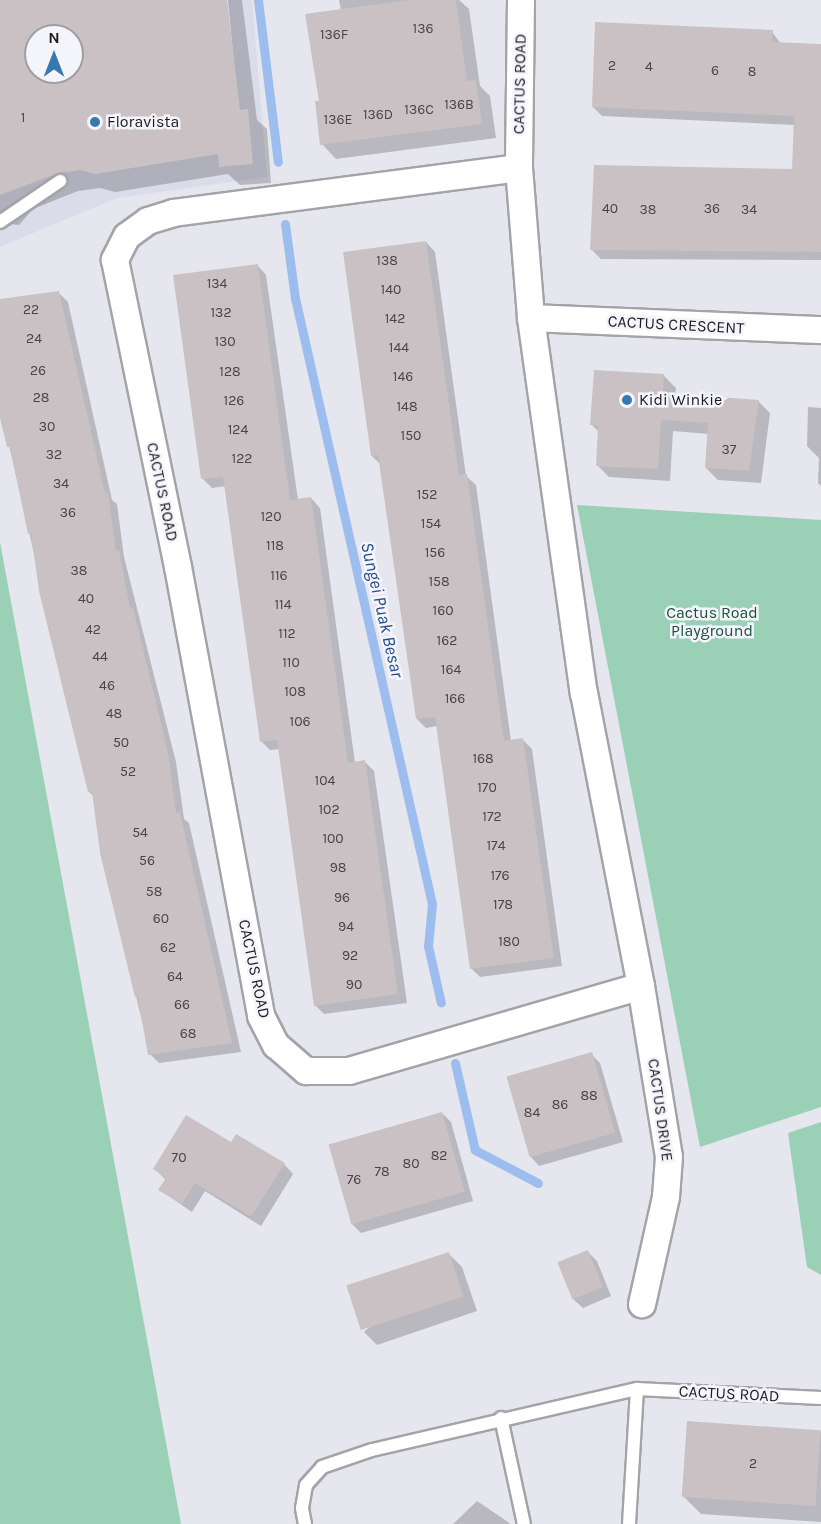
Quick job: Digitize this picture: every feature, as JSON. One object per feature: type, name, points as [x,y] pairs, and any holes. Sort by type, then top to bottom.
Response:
[{"type":"street","name":"CACTUS ROAD","points":[[519,168],[174,213],[148,221],[127,236],[115,260],[180,578],[261,1016],[276,1045],[306,1071],[349,1071],[641,986],[584,693],[531,318],[519,168],[522,0]]},
{"type":"street","name":"CACTUS CRESCENT","points":[[531,318],[821,330]]},
{"type":"street","name":"CACTUS DRIVE","points":[[641,986],[669,1157],[666,1197],[642,1304]]},
{"type":"lane","points":[[0,222],[60,181]]},
{"type":"lane","points":[[305,1524],[302,1508],[306,1485],[322,1467],[372,1450],[501,1418],[637,1389],[629,1524]]},
{"type":"lane","name":"CACTUS ROAD","points":[[637,1389],[821,1398]]},
{"type":"lane","points":[[501,1418],[524,1524]]},
{"type":"shaded area","name":"Floravista","points":[[0,0],[252,0],[267,177],[117,198],[0,247]]},
{"type":"green space","name":"Cactus Road Playground","points":[[577,505],[821,520],[821,1107],[700,1147]]},
{"type":"green space","points":[[0,542],[181,1524],[0,1524]]},
{"type":"green space","points":[[821,1122],[821,1275],[807,1267],[788,1133]]},
{"type":"building","name":"Floravista","points":[[0,0],[227,0],[240,110],[248,109],[253,164],[219,167],[218,154],[95,174],[80,170],[59,173],[0,195]]},
{"type":"building","points":[[408,0],[456,0],[467,81],[476,80],[482,124],[320,145],[315,101],[319,101],[305,14]]},
{"type":"building","points":[[595,22],[773,30],[772,42],[821,44],[821,252],[590,250],[594,165],[792,169],[794,116],[592,107]]},
{"type":"building","points":[[426,241],[459,475],[467,474],[504,741],[523,738],[554,958],[470,969],[435,717],[416,719],[378,455],[371,456],[343,252]]},
{"type":"building","points":[[258,264],[290,500],[311,497],[348,763],[365,760],[398,994],[314,1006],[277,740],[260,742],[223,477],[201,479],[173,275]]},
{"type":"building","points":[[59,291],[105,493],[108,493],[116,551],[119,550],[130,608],[133,608],[168,752],[176,813],[180,812],[232,1043],[148,1055],[138,997],[135,997],[100,853],[92,792],[88,792],[39,591],[31,533],[28,534],[10,447],[7,447],[0,418],[0,299]]},
{"type":"building","points":[[594,370],[664,374],[663,393],[759,400],[749,471],[705,468],[708,423],[661,420],[658,469],[596,466],[598,426],[590,425]]},
{"type":"building","points":[[592,1052],[615,1133],[530,1157],[506,1077]]},
{"type":"building","points":[[442,1112],[465,1192],[351,1224],[329,1145]]},
{"type":"building","points":[[186,1115],[231,1142],[236,1134],[285,1163],[251,1217],[195,1183],[182,1204],[158,1190],[166,1178],[153,1169]]},
{"type":"building","points":[[588,1250],[603,1287],[572,1299],[557,1262]]},
{"type":"building","points":[[449,1252],[464,1297],[361,1330],[346,1285]]},
{"type":"building","points":[[687,1421],[821,1430],[815,1506],[682,1497]]},
{"type":"waterway","name":"Sungei Puak Besar","points":[[258,0],[278,162]]},
{"type":"waterway","name":"Sungei Puak Besar","points":[[285,224],[295,298],[432,904],[428,946],[441,1003]]},
{"type":"waterway","name":"Sungei Puak Besar","points":[[455,1063],[475,1150],[538,1183]]},
{"type":"place","name":"Floravista","points":[[95,122]]},
{"type":"place","name":"Kidi Winkie","points":[[627,400]]}]
